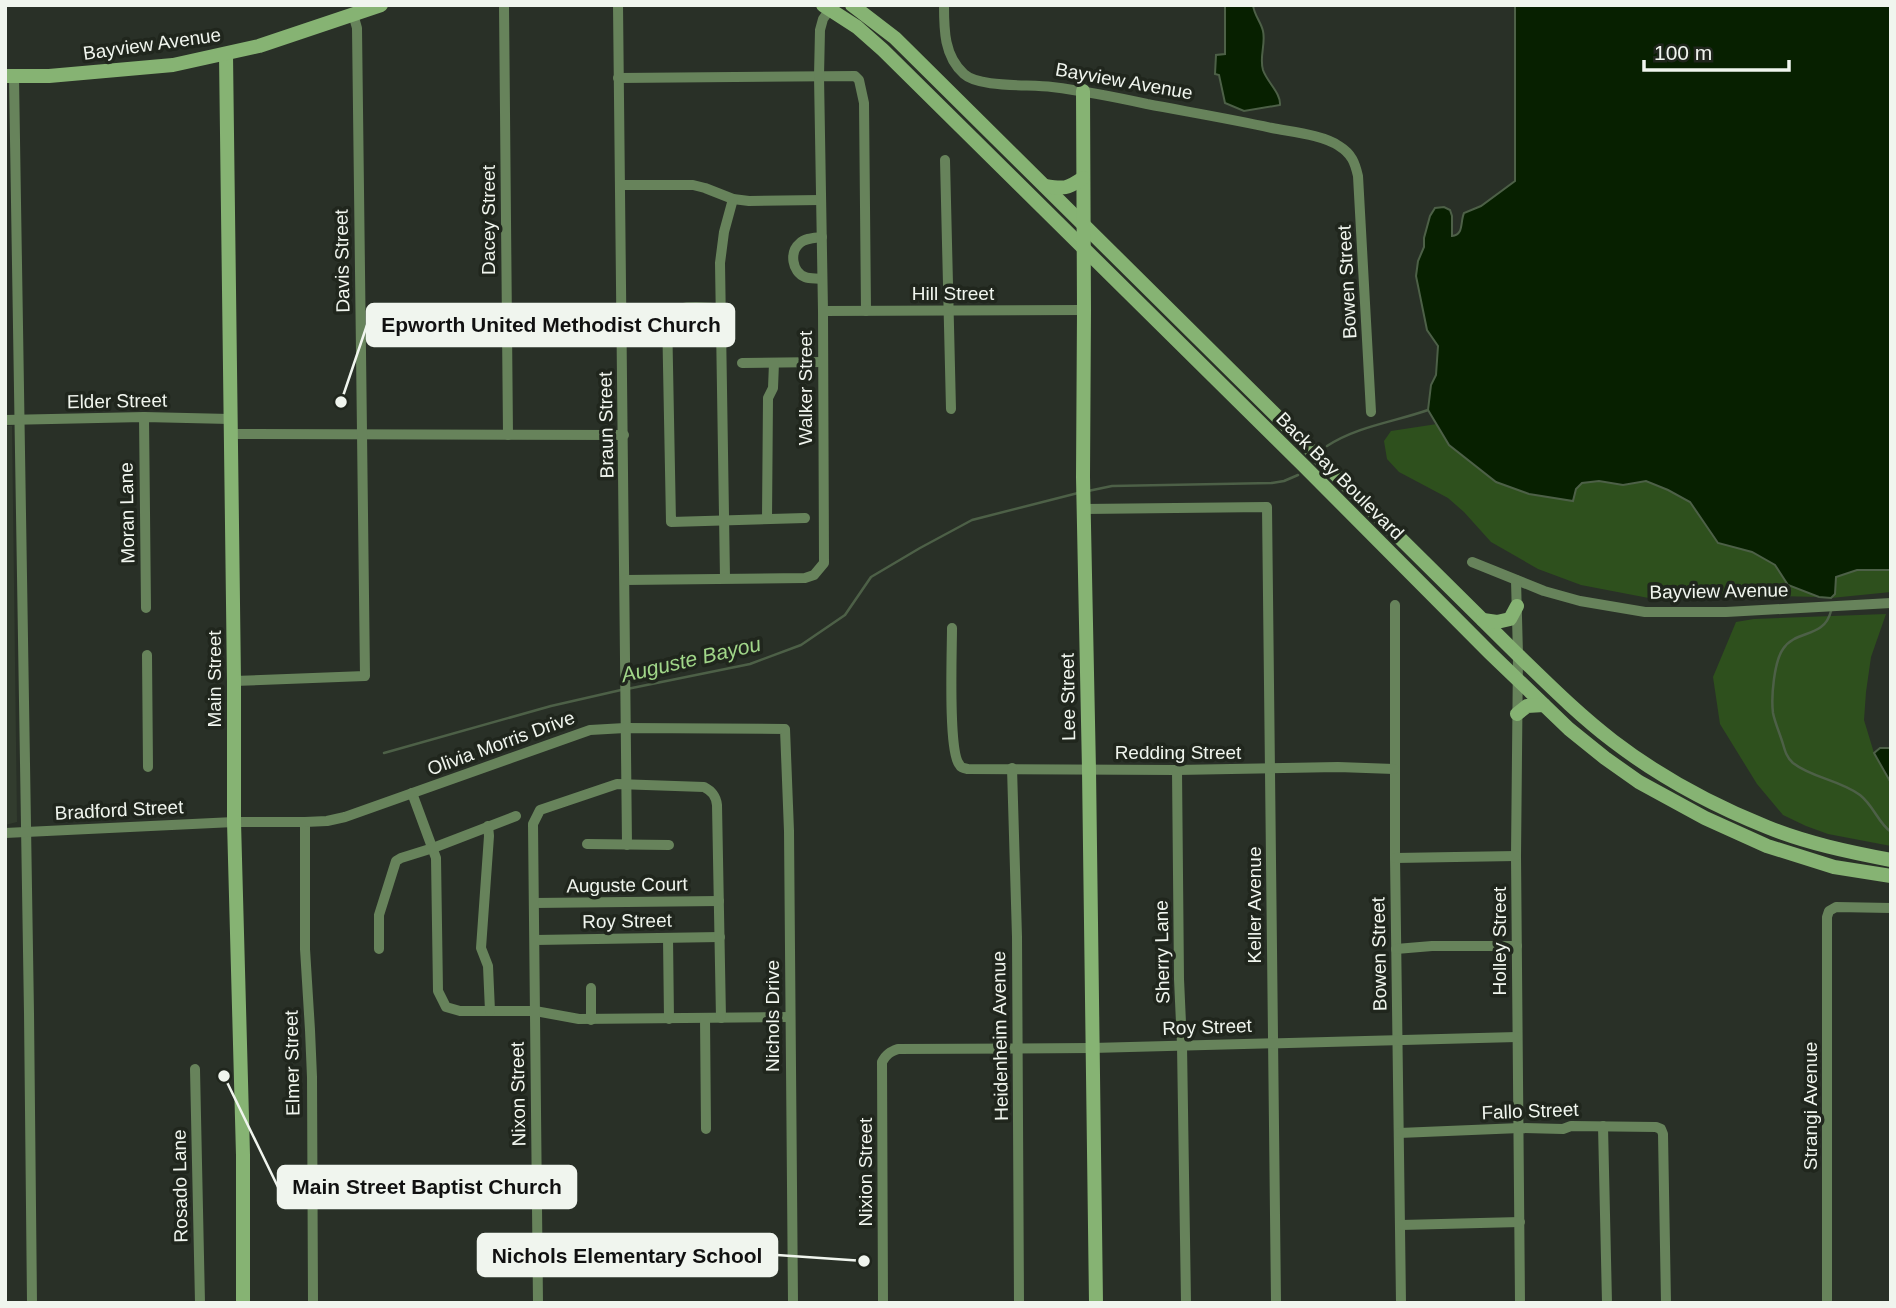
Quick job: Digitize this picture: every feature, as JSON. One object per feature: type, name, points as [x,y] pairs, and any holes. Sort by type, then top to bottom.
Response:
[{"type":"main road","name":"Bayview Avenue","points":[[10,76],[103,72],[162,66],[226,55],[381,5]]},
{"type":"main road","name":"Back Bay Boulevard","points":[[852,5],[895,38],[1583,717],[1645,764],[1710,802],[1769,828],[1835,849],[1891,860]]},
{"type":"main road","name":"Back Bay Boulevard","points":[[826,7],[857,27],[883,50],[1517,680],[1605,758],[1639,782],[1705,818],[1767,846],[1833,867],[1891,876]]},
{"type":"main road","name":"Main Street","points":[[226,55],[234,822],[243,1155],[243,1303]]},
{"type":"main road","name":"Lee Street","points":[[1083,91],[1083,477],[1096,1303]]},
{"type":"main road","points":[[1045,186],[1062,189],[1083,178]]},
{"type":"main road","points":[[1084,293],[1092,283],[1102,278],[1115,279]]},
{"type":"main road","points":[[1483,621],[1497,622],[1510,618],[1517,606]]},
{"type":"main road","points":[[1517,714],[1527,706],[1544,705]]},
{"type":"street","name":"Dacey Street","points":[[504,5],[508,435]]},
{"type":"street","name":"Braun Street","points":[[618,5],[627,845]]},
{"type":"street","name":"Bayview Avenue","points":[[944,5],[944,34],[952,61],[965,76],[987,84],[1083,91],[1319,138],[1337,144],[1349,153]]},
{"type":"street","name":"Walker Street","points":[[625,580],[805,578],[814,575],[824,563],[819,76],[820,30],[826,7]]},
{"type":"street","name":"Davis Street","points":[[234,681],[365,676],[357,28],[354,14]]},
{"type":"street","points":[[10,76],[10,172],[19,420],[32,1303]]},
{"type":"street","points":[[618,78],[855,76],[859,79],[863,94],[866,311]]},
{"type":"street","name":"Bowen Street","points":[[1349,153],[1354,160],[1358,176],[1371,412]]},
{"type":"street","points":[[945,160],[951,409]]},
{"type":"street","points":[[620,185],[693,185],[733,199],[749,201],[821,200]]},
{"type":"street","points":[[725,578],[721,248],[733,199]]},
{"type":"street","points":[[822,237],[799,244],[793,257],[796,269],[802,275],[822,279]]},
{"type":"street","points":[[721,308],[672,310],[667,314],[671,522],[805,518]]},
{"type":"street","name":"Hill Street","points":[[823,312],[1084,310]]},
{"type":"street","points":[[742,363],[823,362]]},
{"type":"street","points":[[767,519],[768,398],[772,388],[774,363]]},
{"type":"street","name":"Elder Street","points":[[5,420],[144,417],[230,427]]},
{"type":"street","name":"Moran Lane","points":[[144,417],[146,608]]},
{"type":"street","points":[[230,427],[363,435],[624,435]]},
{"type":"street","name":"Keller Avenue","points":[[1084,505],[1268,507],[1276,1303]]},
{"type":"street","name":"Bayview Avenue","points":[[1472,562],[1544,591],[1580,601],[1645,612],[1714,612],[1891,603]]},
{"type":"street","name":"Holley Street","points":[[1516,580],[1520,1303]]},
{"type":"street","name":"Bowen Street","points":[[1395,605],[1394,769],[1401,1303]]},
{"type":"street","name":"Redding Street","points":[[952,628],[953,741],[955,756],[962,767],[979,770],[1394,769]]},
{"type":"street","points":[[146,655],[148,767]]},
{"type":"street","name":"Olivia Morris Drive","points":[[234,822],[337,819],[590,730],[785,729]]},
{"type":"street","name":"Nichols Drive","points":[[785,729],[789,831],[793,1303]]},
{"type":"street","name":"Heidenheim Avenue","points":[[1012,768],[1018,1049],[1019,1303]]},
{"type":"street","name":"Sherry Lane","points":[[1177,770],[1186,1303]]},
{"type":"street","points":[[535,1011],[533,824],[536,815],[545,808],[610,786],[704,787],[713,793],[718,805],[721,1018]]},
{"type":"street","points":[[412,793],[437,865],[438,991],[442,1002],[452,1010],[535,1011],[592,1020],[790,1017]]},
{"type":"street","points":[[379,949],[379,915],[393,866],[401,858],[516,816]]},
{"type":"street","name":"Bradford Street","points":[[5,833],[234,822]]},
{"type":"street","name":"Elmer Street","points":[[305,822],[305,949],[310,1030],[313,1303]]},
{"type":"street","points":[[488,826],[481,948],[488,966],[490,1011]]},
{"type":"street","points":[[587,844],[669,845]]},
{"type":"street","points":[[1395,858],[1516,856]]},
{"type":"street","name":"Auguste Court","points":[[534,904],[719,901]]},
{"type":"street","name":"Strangi Avenue","points":[[1827,1303],[1827,917],[1830,910],[1836,907],[1891,908]]},
{"type":"street","name":"Roy Street","points":[[534,940],[720,937]]},
{"type":"street","points":[[668,938],[669,1019]]},
{"type":"street","points":[[1396,949],[1432,946],[1517,946]]},
{"type":"street","points":[[591,988],[592,1020]]},
{"type":"street","name":"Nixon Street","points":[[535,1011],[538,1303]]},
{"type":"street","points":[[705,1018],[706,1129]]},
{"type":"street","name":"Roy Street","points":[[898,1049],[1092,1048],[1517,1037]]},
{"type":"street","name":"Nixion Street","points":[[883,1303],[882,1062],[885,1056],[898,1049]]},
{"type":"street","name":"Rosado Lane","points":[[195,1069],[200,1303]]},
{"type":"street","name":"Fallo Street","points":[[1399,1133],[1563,1129],[1571,1126],[1661,1129],[1667,1303]]},
{"type":"street","points":[[1603,1126],[1607,1303]]},
{"type":"street","points":[[311,1173],[406,1171]]},
{"type":"street","points":[[1401,1225],[1520,1222]]},
{"type":"shaded area","points":[[1225,5],[1253,5],[1263,31],[1263,70],[1278,96],[1280,105],[1244,111],[1225,103],[1219,75],[1215,74],[1216,55],[1225,54]]},
{"type":"shaded area","points":[[1515,5],[1891,5],[1891,570],[1857,570],[1836,577],[1835,594],[1831,598],[1819,597],[1788,585],[1775,565],[1752,552],[1718,543],[1690,502],[1668,490],[1646,481],[1623,485],[1599,481],[1582,483],[1576,489],[1573,501],[1529,494],[1496,482],[1449,445],[1428,410],[1431,385],[1436,375],[1438,346],[1427,330],[1416,276],[1418,261],[1424,247],[1430,216],[1435,208],[1444,207],[1450,210],[1452,236],[1456,235],[1460,231],[1464,213],[1481,206],[1515,181]]},
{"type":"shaded area","points":[[1437,424],[1449,445],[1529,494],[1573,501],[1576,489],[1582,483],[1599,481],[1623,485],[1646,481],[1668,490],[1690,502],[1718,543],[1752,552],[1775,565],[1788,585],[1819,597],[1659,600],[1581,585],[1538,569],[1491,542],[1448,498],[1399,472],[1387,459],[1384,441],[1391,431]]},
{"type":"shaded area","points":[[5,426],[12,426],[17,822],[5,825]]},
{"type":"shaded area","points":[[1857,570],[1891,570],[1891,592],[1831,598],[1835,594],[1835,577]]},
{"type":"shaded area","points":[[1886,614],[1871,657],[1864,720],[1874,753],[1891,783],[1891,846],[1828,834],[1783,815],[1757,784],[1720,724],[1713,677],[1736,622]]},
{"type":"shaded area","points":[[1880,748],[1891,748],[1891,783],[1874,753]]},
{"type":"waterway","name":"Auguste Bayou","points":[[1327,446],[1364,429],[1428,410]]},
{"type":"waterway","name":"Auguste Bayou","points":[[1088,491],[1112,486],[1272,483],[1298,475]]},
{"type":"waterway","name":"Auguste Bayou","points":[[627,689],[750,664],[801,645],[845,615],[871,577],[920,548],[972,520],[1078,493]]},
{"type":"waterway","points":[[1831,611],[1822,626],[1795,639],[1783,649],[1777,662],[1774,680],[1774,717],[1785,752],[1791,761],[1860,795],[1891,832]]},
{"type":"waterway","name":"Auguste Bayou","points":[[384,753],[551,706],[621,690]]},
{"type":"place","name":"Epworth United Methodist Church","points":[[341,402]]},
{"type":"place","name":"Main Street Baptist Church","points":[[224,1076]]},
{"type":"place","name":"Nichols Elementary School","points":[[864,1261]]}]
